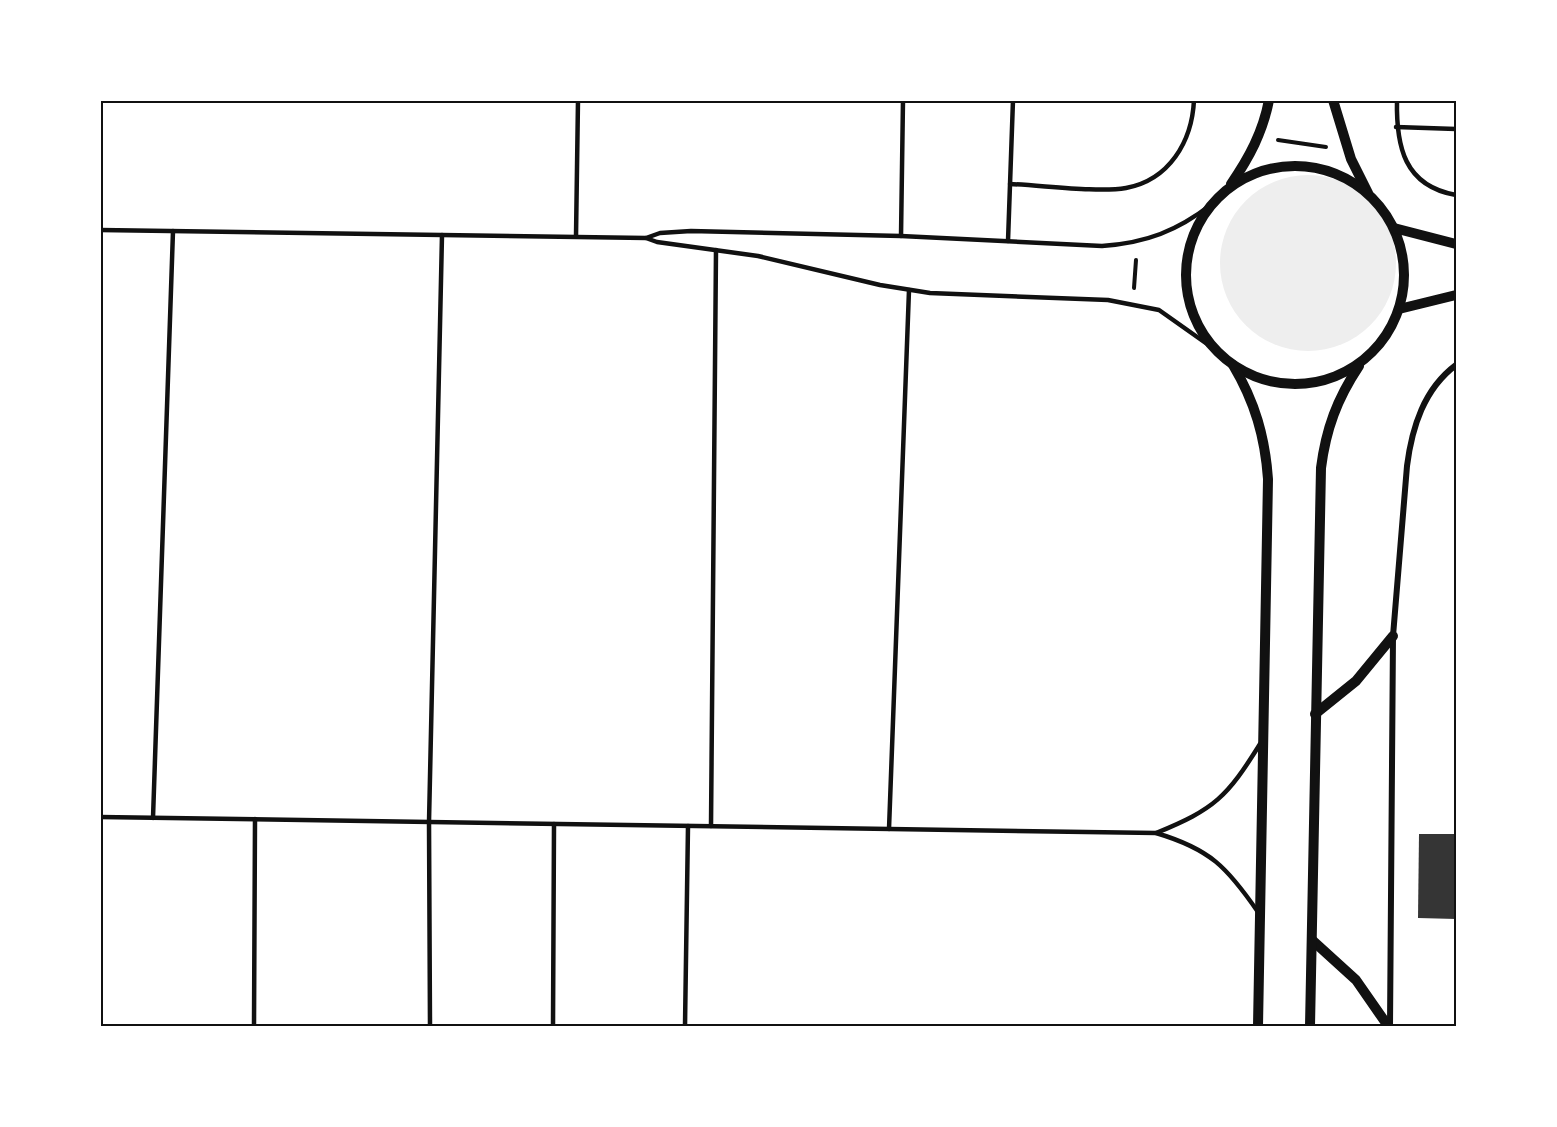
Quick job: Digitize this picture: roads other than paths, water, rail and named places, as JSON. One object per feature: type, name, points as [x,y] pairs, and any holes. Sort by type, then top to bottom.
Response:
[{"type":"street","points":[[1269,100],[1260,133],[1247,161],[1227,189],[1212,204],[1195,231],[1187,262],[1188,294],[1195,315],[1199,325],[1217,351],[1233,364],[1257,377],[1284,383],[1311,383],[1337,376],[1361,363]]},
{"type":"street","points":[[1332,100],[1351,159],[1368,194]]},
{"type":"street","points":[[1227,189],[1254,173],[1283,165],[1314,167],[1343,177],[1368,194],[1383,209],[1394,228],[1403,264],[1404,282],[1399,309],[1390,330],[1361,363],[1333,412],[1325,439],[1322,468],[1315,714],[1310,1026]]},
{"type":"street","points":[[1394,228],[1456,244]]},
{"type":"street","points":[[1399,309],[1456,295]]},
{"type":"street","points":[[1233,364],[1252,400],[1266,449],[1268,480],[1258,1026]]},
{"type":"street","points":[[1389,1026],[1393,636],[1410,438],[1419,411],[1434,387],[1456,365]]},
{"type":"street","points":[[1315,714],[1356,681],[1393,636]]},
{"type":"street","points":[[1312,940],[1356,980],[1389,1026]]},
{"type":"lane","points":[[576,236],[578,100]]},
{"type":"lane","points":[[901,236],[903,100]]},
{"type":"lane","points":[[1008,241],[1013,100]]},
{"type":"lane","points":[[1010,184],[1125,188],[1151,179],[1173,162],[1187,139],[1194,100]]},
{"type":"lane","points":[[1397,100],[1396,127],[1404,159],[1427,184],[1456,195]]},
{"type":"lane","points":[[1396,127],[1456,129]]},
{"type":"lane","points":[[100,230],[645,238],[676,231],[901,236],[1102,246],[1131,244],[1160,236],[1179,227],[1212,204]]},
{"type":"lane","points":[[153,818],[173,231]]},
{"type":"lane","points":[[430,1026],[429,822],[442,235]]},
{"type":"lane","points":[[645,238],[657,242],[780,261],[909,290],[1130,303],[1159,310],[1217,351]]},
{"type":"lane","points":[[711,826],[716,250]]},
{"type":"lane","points":[[889,829],[909,290]]},
{"type":"lane","points":[[1156,833],[1181,823],[1217,802],[1232,788],[1263,738]]},
{"type":"lane","points":[[100,817],[1156,833],[1195,846],[1212,857],[1240,886],[1260,914]]},
{"type":"lane","points":[[254,1026],[255,819]]},
{"type":"lane","points":[[553,1026],[554,824]]},
{"type":"lane","points":[[685,1026],[688,826]]}]
